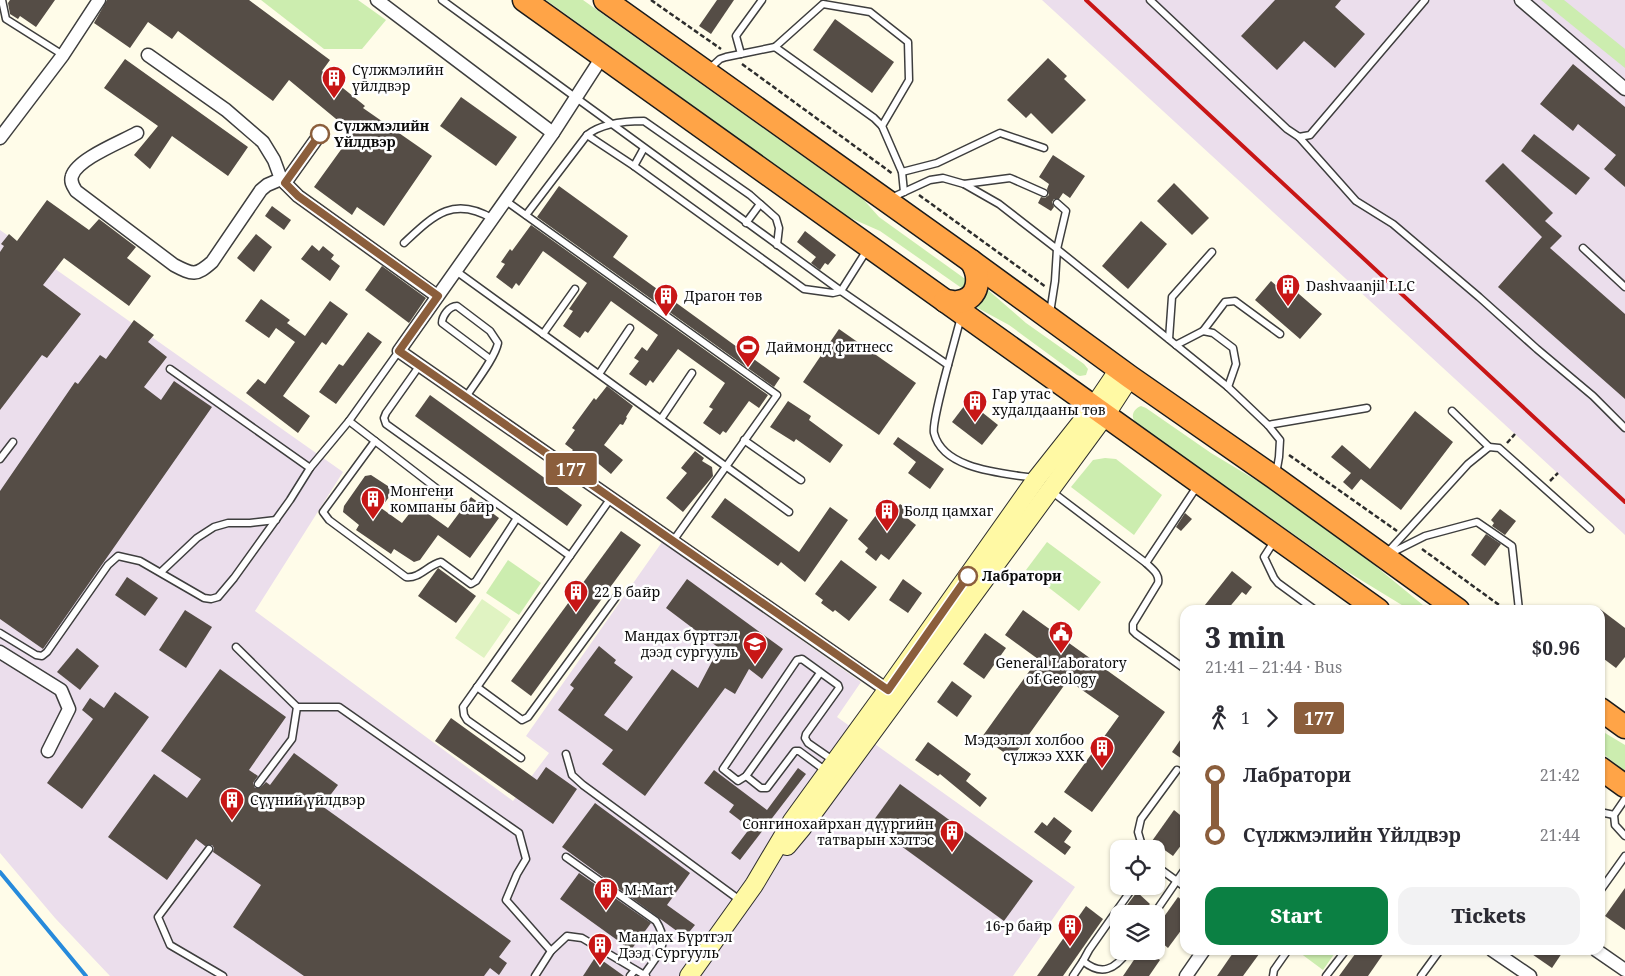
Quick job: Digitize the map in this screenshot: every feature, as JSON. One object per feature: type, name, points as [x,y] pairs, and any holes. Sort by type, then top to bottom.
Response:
[{"type":"highway","points":[[524,0],[1371,605]]},
{"type":"highway","points":[[605,0],[706,71],[895,196],[971,261],[1451,605]]},
{"type":"highway","points":[[954,307],[957,302],[968,299],[975,291],[978,275],[971,261]]},
{"type":"highway","points":[[1605,713],[1625,727]]},
{"type":"highway","points":[[1605,772],[1625,786]]},
{"type":"main road","points":[[690,976],[754,885],[792,821],[888,690],[1100,410],[1125,373]]},
{"type":"main road","points":[[754,885],[802,828],[1044,484]]},
{"type":"street","points":[[0,138],[63,55],[99,0]]},
{"type":"street","points":[[378,0],[553,134]]},
{"type":"street","points":[[1521,0],[1625,89]]},
{"type":"street","points":[[148,55],[226,110],[263,142],[274,160],[283,181],[298,196],[438,296]]},
{"type":"street","points":[[602,57],[553,134],[399,351],[888,690]]},
{"type":"street","points":[[137,133],[89,157],[72,175],[71,183],[76,190],[158,254],[188,273],[195,274],[212,262],[261,190],[267,185],[283,181],[320,134]]},
{"type":"street","points":[[0,652],[61,690],[69,709],[48,751]]},
{"type":"street","points":[[1186,976],[1201,955]]},
{"type":"street","points":[[1499,955],[1530,976]]},
{"type":"street","points":[[1603,955],[1625,970]]},
{"type":"lane","points":[[2,0],[6,19],[63,55]]},
{"type":"lane","points":[[442,0],[777,245],[948,365]]},
{"type":"lane","points":[[741,54],[736,36],[762,0]]},
{"type":"lane","points":[[1150,0],[1280,123],[1299,137],[1356,201],[1393,224],[1593,396],[1625,428]]},
{"type":"lane","points":[[1299,137],[1310,135],[1425,0]]},
{"type":"lane","points":[[706,71],[720,59],[775,47],[823,4],[870,12],[908,42],[908,80],[882,126]]},
{"type":"lane","points":[[775,47],[874,118],[882,126],[902,172],[903,182],[895,196]]},
{"type":"lane","points":[[526,215],[587,135],[594,129],[611,124],[644,120],[750,195],[776,218],[779,228],[777,245]]},
{"type":"lane","points":[[902,172],[938,163],[1000,133],[1044,148]]},
{"type":"lane","points":[[587,135],[634,166],[804,289],[833,293],[841,291],[869,247]]},
{"type":"lane","points":[[634,166],[644,148]]},
{"type":"lane","points":[[895,196],[930,180],[943,178],[964,184],[999,204],[1228,387],[1268,425],[1280,440],[1275,478]]},
{"type":"lane","points":[[964,184],[1010,178],[1044,193]]},
{"type":"lane","points":[[506,200],[777,395],[673,540]]},
{"type":"lane","points":[[1049,318],[1057,249],[1066,211],[1057,203]]},
{"type":"lane","points":[[746,222],[760,204]]},
{"type":"lane","points":[[404,243],[434,217],[450,209],[464,208],[480,211],[493,219]]},
{"type":"lane","points":[[1583,248],[1625,287]]},
{"type":"lane","points":[[1169,339],[1172,297],[1212,252]]},
{"type":"lane","points":[[456,271],[789,512]]},
{"type":"lane","points":[[543,334],[575,289]]},
{"type":"lane","points":[[1176,345],[1203,331],[1225,302],[1235,301],[1280,334]]},
{"type":"lane","points":[[466,397],[497,348],[498,343],[490,331],[457,306],[451,308],[444,316],[442,324],[490,359]]},
{"type":"lane","points":[[954,307],[948,365],[933,431],[939,445],[958,461],[976,468],[1044,484],[1157,574],[1158,583],[1133,624],[1133,630],[1180,665]]},
{"type":"lane","points":[[599,374],[630,328]]},
{"type":"lane","points":[[1203,331],[1213,333],[1233,348],[1236,364],[1228,387]]},
{"type":"lane","points":[[0,633],[36,655],[42,656],[47,652],[108,565],[118,556],[140,560],[204,598],[218,597],[276,520],[310,468],[349,421],[399,351]]},
{"type":"lane","points":[[420,365],[386,412],[384,418],[386,424],[570,556]]},
{"type":"lane","points":[[170,370],[310,468]]},
{"type":"lane","points":[[661,419],[692,373]]},
{"type":"lane","points":[[1268,425],[1367,408]]},
{"type":"lane","points":[[1452,411],[1489,448]]},
{"type":"lane","points":[[349,421],[445,495]]},
{"type":"lane","points":[[744,440],[801,480]]},
{"type":"lane","points":[[375,441],[324,512],[329,520],[406,577],[415,577],[441,562],[471,584],[474,583],[517,518]]},
{"type":"lane","points":[[0,458],[13,442]]},
{"type":"lane","points":[[1384,556],[1468,464],[1489,448],[1499,448],[1590,529]]},
{"type":"lane","points":[[1146,564],[1200,482]]},
{"type":"lane","points":[[521,758],[467,720],[464,716],[464,707],[611,498]]},
{"type":"lane","points":[[161,572],[198,538],[214,527],[228,523],[276,520]]},
{"type":"lane","points":[[1384,556],[1425,536],[1477,522],[1512,546],[1518,605]]},
{"type":"lane","points":[[1277,537],[1264,557],[1274,578],[1309,605]]},
{"type":"lane","points":[[477,687],[522,720],[528,717],[619,593]]},
{"type":"lane","points":[[236,647],[297,707],[339,707],[519,833],[526,859],[517,874],[506,900],[551,951]]},
{"type":"lane","points":[[820,673],[746,776],[738,781],[722,769],[797,660],[802,660],[838,685],[839,688],[805,738],[831,767]]},
{"type":"lane","points":[[258,784],[292,739],[297,707]]},
{"type":"lane","points":[[746,776],[761,788],[766,788],[795,751],[831,767]]},
{"type":"lane","points":[[566,754],[572,775],[584,786],[742,902]]},
{"type":"lane","points":[[1140,840],[1138,832],[1141,819],[1177,770]]},
{"type":"lane","points":[[1625,799],[1614,815],[1615,825],[1625,836]]},
{"type":"lane","points":[[1605,813],[1614,815]]},
{"type":"lane","points":[[209,849],[158,917],[170,945],[223,976]]},
{"type":"lane","points":[[1605,884],[1625,856]]},
{"type":"lane","points":[[535,976],[551,951],[567,936],[582,938],[645,976],[664,941],[663,934],[656,922],[566,857]]},
{"type":"lane","points":[[1165,873],[1180,884]]},
{"type":"lane","points":[[1160,905],[1180,876]]},
{"type":"lane","points":[[1073,976],[1128,895]]},
{"type":"lane","points":[[1273,976],[1274,970],[1284,955]]},
{"type":"lane","points":[[1326,976],[1342,955]]},
{"type":"lane","points":[[1421,976],[1436,955]]},
{"type":"lane","points":[[1083,961],[1088,968],[1099,975],[1108,974],[1114,970],[1121,960]]},
{"type":"lane","points":[[630,976],[635,970]]},
{"type":"path","points":[[651,0],[903,182]]},
{"type":"path","points":[[912,189],[1053,292]]},
{"type":"path","points":[[1279,448],[1403,536]]},
{"type":"path","points":[[1412,542],[1499,605]]},
{"type":"shaded area","points":[[1042,0],[1625,0],[1625,535],[1515,434]]},
{"type":"shaded area","points":[[0,230],[343,472],[255,611],[513,801],[549,753],[526,736],[662,542],[861,682],[837,717],[1075,887],[1013,976],[110,976],[55,918],[0,853]]},
{"type":"green space","points":[[261,0],[358,0],[386,20],[362,49],[324,49]]},
{"type":"green space","points":[[546,0],[583,0],[863,199],[879,217],[968,281],[963,289],[880,231],[846,216]]},
{"type":"green space","points":[[1541,0],[1564,0],[1625,49],[1625,68]]},
{"type":"green space","points":[[988,290],[1026,323],[1084,364],[1088,369],[1086,375],[1077,375],[1009,325],[974,306],[983,301]]},
{"type":"green space","points":[[1141,406],[1146,408],[1211,453],[1274,491],[1373,564],[1423,605],[1402,605],[1343,569],[1136,423],[1133,413]]},
{"type":"green space","points":[[1116,459],[1162,495],[1134,535],[1071,487],[1093,460]]},
{"type":"green space","points":[[1047,542],[1101,582],[1079,611],[1026,570]]},
{"type":"green space","points":[[508,560],[541,583],[519,615],[486,593]]},
{"type":"green space","points":[[482,599],[511,619],[484,658],[455,638]]},
{"type":"green space","points":[[1605,733],[1625,745],[1625,772],[1605,755]]},
{"type":"green space","points":[[1303,955],[1334,955],[1323,970]]},
{"type":"building","points":[[10,0],[55,0],[36,27],[20,16],[18,19],[10,14],[8,3]]},
{"type":"building","points":[[107,0],[249,0],[330,60],[322,71],[365,106],[363,108],[432,156],[384,226],[357,207],[352,215],[314,187],[353,133],[289,80],[273,101],[178,31],[172,39],[148,22],[130,48],[94,23]]},
{"type":"building","points":[[717,0],[734,0],[711,34],[699,26]]},
{"type":"building","points":[[1275,0],[1341,0],[1335,7],[1365,34],[1335,68],[1304,41],[1277,70],[1241,36]]},
{"type":"building","points":[[835,19],[894,62],[872,93],[813,50]]},
{"type":"building","points":[[1048,58],[1067,76],[1064,79],[1086,100],[1052,134],[1031,113],[1026,118],[1007,100]]},
{"type":"building","points":[[125,59],[248,147],[228,176],[172,136],[150,169],[134,155],[158,126],[104,88]]},
{"type":"building","points":[[1573,64],[1625,107],[1625,187],[1604,169],[1616,155],[1578,124],[1573,131],[1540,104]]},
{"type":"building","points":[[461,97],[517,137],[496,166],[440,126]]},
{"type":"building","points":[[1534,134],[1590,178],[1576,195],[1521,151]]},
{"type":"building","points":[[1053,155],[1085,176],[1070,198],[1063,193],[1059,199],[1054,199],[1052,202],[1054,207],[1051,211],[1038,203],[1041,197],[1045,198],[1049,195],[1047,189],[1049,184],[1039,177]]},
{"type":"building","points":[[1503,163],[1553,213],[1545,221],[1562,236],[1550,248],[1625,314],[1625,399],[1498,287],[1542,237],[1485,181]]},
{"type":"building","points":[[1174,183],[1209,218],[1192,235],[1157,201]]},
{"type":"building","points":[[559,186],[628,236],[613,257],[780,378],[774,387],[537,217]]},
{"type":"building","points":[[47,200],[89,230],[99,219],[136,247],[127,258],[151,276],[129,306],[64,258],[43,285],[81,314],[47,358],[42,355],[0,410],[0,252],[4,246],[1,244],[9,234],[17,241]]},
{"type":"building","points":[[272,206],[291,220],[284,230],[265,216]]},
{"type":"building","points":[[1141,221],[1167,244],[1128,289],[1102,266]]},
{"type":"building","points":[[531,225],[768,395],[759,408],[749,401],[726,433],[723,431],[720,435],[703,423],[713,409],[709,407],[725,383],[678,349],[653,383],[650,380],[646,386],[629,374],[639,361],[634,358],[642,347],[647,351],[658,335],[611,301],[588,333],[585,331],[580,338],[563,326],[573,311],[569,309],[587,283],[543,251],[519,286],[516,283],[512,289],[496,277],[505,264],[501,262],[510,249],[512,251]]},
{"type":"building","points":[[805,231],[836,255],[828,265],[825,263],[820,270],[811,263],[816,257],[797,242]]},
{"type":"building","points":[[256,234],[272,247],[254,272],[237,258]]},
{"type":"building","points":[[312,245],[319,251],[323,246],[334,255],[331,259],[340,266],[330,281],[301,259]]},
{"type":"building","points":[[382,266],[426,298],[409,323],[365,290]]},
{"type":"building","name":"Dashvaanjil LLC","points":[[1271,281],[1278,287],[1284,281],[1322,314],[1300,339],[1255,300]]},
{"type":"building","points":[[261,299],[290,320],[287,323],[305,336],[330,301],[348,314],[326,345],[322,342],[283,396],[310,416],[298,433],[246,393],[258,379],[265,384],[295,342],[276,328],[269,338],[245,321]]},
{"type":"building","points":[[134,320],[154,335],[148,342],[167,357],[144,387],[161,400],[174,381],[212,407],[43,649],[0,619],[0,491],[75,382],[78,384],[100,355],[106,359]]},
{"type":"building","points":[[839,329],[916,383],[879,435],[803,382]]},
{"type":"building","points":[[368,332],[382,342],[336,404],[319,392],[339,364],[343,366]]},
{"type":"building","points":[[607,386],[633,406],[623,425],[620,424],[604,445],[623,460],[611,474],[594,460],[591,464],[584,458],[582,460],[571,452],[573,450],[565,444],[575,430],[572,428],[594,398],[596,400]]},
{"type":"building","points":[[430,395],[582,505],[567,526],[415,416]]},
{"type":"building","points":[[788,401],[811,416],[809,420],[843,445],[830,463],[796,439],[794,442],[770,427]]},
{"type":"building","name":"Гар утас худалдааны төв","points":[[968,401],[998,425],[982,445],[952,422]]},
{"type":"building","points":[[1415,411],[1453,442],[1401,510],[1361,479],[1352,490],[1343,482],[1351,473],[1331,457],[1342,445],[1370,469]]},
{"type":"building","points":[[898,437],[944,469],[930,489],[908,473],[916,462],[893,444]]},
{"type":"building","points":[[695,451],[704,458],[702,461],[712,467],[713,476],[683,512],[666,498],[687,473],[681,468]]},
{"type":"building","name":"Монгени компаны байр","points":[[371,475],[394,490],[381,508],[402,523],[416,505],[448,528],[471,497],[499,518],[470,558],[438,535],[420,560],[414,562],[394,549],[391,554],[356,530],[359,525],[343,512],[344,506],[365,476]]},
{"type":"building","points":[[725,498],[799,552],[830,507],[848,520],[805,582],[781,562],[778,566],[711,517]]},
{"type":"building","name":"Болд цамхаг","points":[[886,502],[896,509],[900,504],[910,511],[906,517],[916,525],[889,560],[881,554],[876,561],[865,552],[868,548],[858,539]]},
{"type":"building","points":[[1500,509],[1516,521],[1505,535],[1492,526],[1494,523],[1491,520]]},
{"type":"building","points":[[1185,513],[1192,519],[1181,531],[1176,527]]},
{"type":"building","name":"22 Б байр","points":[[621,531],[641,545],[531,696],[511,681]]},
{"type":"building","points":[[1486,534],[1501,544],[1485,566],[1471,555]]},
{"type":"building","points":[[841,560],[877,587],[849,621],[835,610],[833,612],[821,603],[823,600],[815,594]]},
{"type":"building","points":[[438,568],[476,596],[456,623],[418,596]]},
{"type":"building","points":[[1232,571],[1252,587],[1246,595],[1242,592],[1231,605],[1205,605]]},
{"type":"building","points":[[127,577],[158,598],[145,616],[115,595]]},
{"type":"building","points":[[687,579],[783,649],[762,679],[749,669],[735,694],[725,688],[645,796],[602,764],[613,750],[558,710],[574,688],[570,685],[599,646],[616,660],[614,663],[633,677],[604,715],[627,731],[672,669],[698,688],[719,648],[666,608]]},
{"type":"building","points":[[903,579],[922,593],[908,613],[889,600]]},
{"type":"building","points":[[185,610],[212,627],[186,668],[159,650]]},
{"type":"building","points":[[1023,610],[1165,712],[1092,812],[1064,792],[1119,716],[1068,680],[1012,758],[982,737],[1038,659],[1005,635]]},
{"type":"building","points":[[1605,613],[1625,628],[1625,657],[1616,668],[1605,660]]},
{"type":"building","points":[[985,633],[1006,648],[984,679],[963,664]]},
{"type":"building","points":[[77,648],[99,666],[80,690],[57,672]]},
{"type":"building","name":"Сүүний үйлдвэр","points":[[220,669],[286,717],[249,770],[258,776],[253,783],[255,788],[260,788],[266,782],[270,785],[294,753],[338,785],[322,806],[511,941],[499,957],[507,963],[499,975],[490,968],[484,976],[304,976],[233,927],[261,885],[213,852],[214,848],[212,845],[205,846],[196,839],[167,880],[108,837],[154,774],[187,798],[201,779],[161,751]]},
{"type":"building","points":[[952,681],[972,696],[957,717],[937,702]]},
{"type":"building","points":[[115,692],[149,717],[82,809],[47,783],[93,719],[82,710],[90,698],[104,708]]},
{"type":"building","points":[[451,718],[537,780],[546,767],[577,789],[553,824],[435,741]]},
{"type":"building","points":[[1180,740],[1180,758],[1172,752]]},
{"type":"building","points":[[928,742],[971,774],[966,781],[987,798],[980,807],[940,774],[938,776],[915,760]]},
{"type":"building","points":[[798,768],[806,774],[740,860],[731,853],[750,828],[729,812],[734,805],[704,783],[714,770],[767,810]]},
{"type":"building","name":"Сонгинохайрхан дүүргийн татварын хэлтэс","points":[[900,784],[1033,881],[1004,921],[871,824]]},
{"type":"building","points":[[595,803],[690,873],[667,905],[695,925],[685,937],[562,847]]},
{"type":"building","points":[[1174,810],[1180,815],[1180,847],[1173,856],[1165,850],[1165,840],[1153,840]]},
{"type":"building","points":[[1054,817],[1072,831],[1064,842],[1071,847],[1065,855],[1034,832],[1042,822],[1047,826]]},
{"type":"building","name":"M-Mart","points":[[579,873],[651,923],[631,950],[560,899]]},
{"type":"building","points":[[1625,888],[1625,930],[1605,916]]},
{"type":"building","points":[[1135,895],[1140,895],[1150,904],[1149,905],[1127,905]]},
{"type":"building","points":[[1178,897],[1180,899],[1180,932],[1168,948],[1165,946],[1165,915]]},
{"type":"building","name":"16-р байр","points":[[1086,906],[1103,919],[1063,976],[1037,976]]},
{"type":"building","points":[[1232,955],[1258,955],[1243,976],[1217,976]]},
{"type":"building","points":[[1354,955],[1383,955],[1368,976],[1339,976]]},
{"type":"building","points":[[1533,955],[1561,955],[1552,968]]},
{"type":"building","name":"Мандах Бүртгэл Дээд Сургууль","points":[[596,956],[624,976],[583,976]]},
{"type":"building","points":[[1134,960],[1160,960],[1149,976],[1123,976]]},
{"type":"waterway","points":[[0,872],[86,976]]},
{"type":"railway","points":[[1086,0],[1625,502]]},
{"type":"bus line","name":"177","points":[[320,134],[285,183],[298,196],[438,296],[399,351],[888,690],[968,576]]},
{"type":"place","name":"Сүлжмэлийн үйлдвэр","points":[[334,99]]},
{"type":"place","name":"Сүлжмэлийн Үйлдвэр","points":[[320,134]]},
{"type":"place","name":"Dashvaanjil LLC","points":[[1288,307]]},
{"type":"place","name":"Драгон төв","points":[[666,317]]},
{"type":"place","name":"Даймонд фитнесс","points":[[748,368]]},
{"type":"place","name":"Гар утас худалдааны төв","points":[[975,423]]},
{"type":"place","name":"Монгени компаны байр","points":[[373,520]]},
{"type":"place","name":"Болд цамхаг","points":[[887,532]]},
{"type":"place","name":"Лабратори","points":[[968,576]]},
{"type":"place","name":"22 Б байр","points":[[576,613]]},
{"type":"place","name":"General Laboratory of Geology","points":[[1061,654]]},
{"type":"place","name":"Мандах бүртгэл дээд сургууль","points":[[755,665]]},
{"type":"place","name":"Мэдээлэл холбоо сүлжээ ХХК","points":[[1102,769]]},
{"type":"place","name":"Сүүний үйлдвэр","points":[[232,821]]},
{"type":"place","name":"Сонгинохайрхан дүүргийн татварын хэлтэс","points":[[952,853]]},
{"type":"place","name":"M-Mart","points":[[606,911]]},
{"type":"place","name":"16-р байр","points":[[1070,947]]},
{"type":"place","name":"Мандах Бүртгэл Дээд Сургууль","points":[[600,966]]}]
